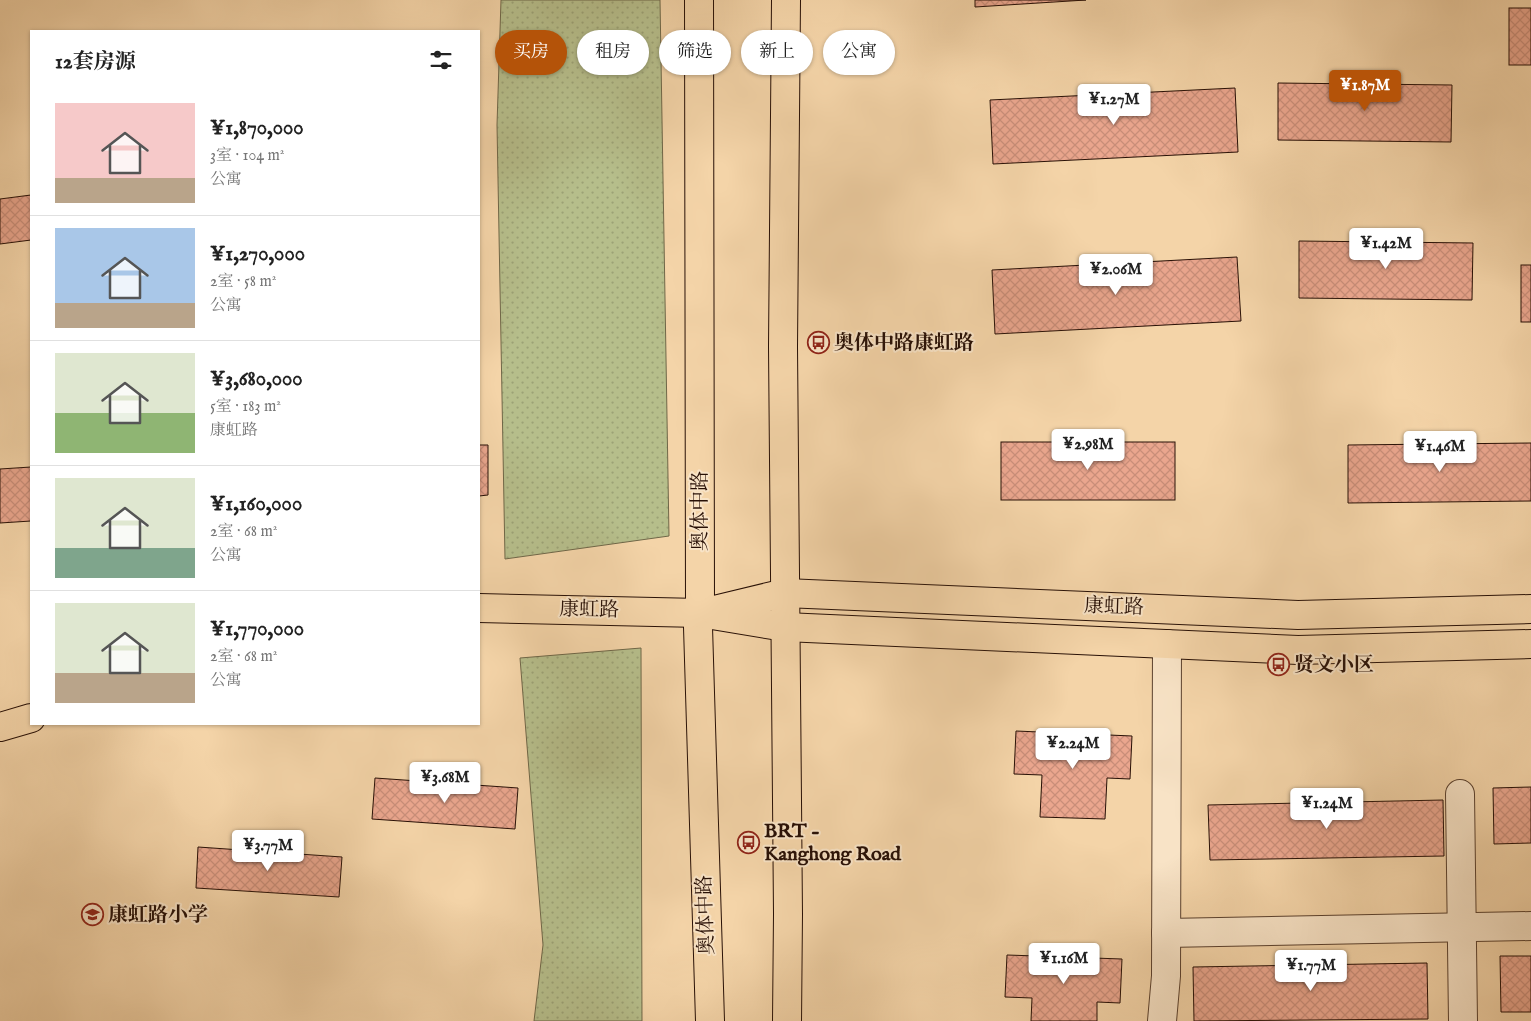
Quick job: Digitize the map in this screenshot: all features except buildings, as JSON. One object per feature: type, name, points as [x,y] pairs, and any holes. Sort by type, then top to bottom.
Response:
[{"type":"main road","name":"奥体中路","points":[[699,0],[700,613],[698,627],[710,1021]]},
{"type":"main road","points":[[786,0],[783,347],[787,1021]]},
{"type":"main road","name":"康虹路","points":[[700,613],[785,593],[1298,615],[1531,609]]},
{"type":"main road","name":"康虹路","points":[[480,608],[700,613],[785,627],[1298,650],[1531,644]]},
{"type":"main road","points":[[0,727],[30,718]]},
{"type":"street","points":[[1162,1021],[1166,933],[1167,644]]},
{"type":"street","points":[[1460,794],[1463,1021]]},
{"type":"street","points":[[1166,933],[1531,926]]},
{"type":"green space","points":[[501,0],[660,0],[659,75],[661,75],[669,536],[505,559],[497,125],[499,75],[567,75],[567,30],[500,30]]},
{"type":"green space","points":[[641,648],[642,1021],[534,1021],[543,945],[520,658]]},
{"type":"place","name":"奥体中路康虹路","points":[[818,343]]},
{"type":"place","name":"贤文小区","points":[[1278,665]]},
{"type":"place","name":"BRT - Kanghong Road","points":[[748,843]]},
{"type":"place","name":"康虹路小学","points":[[92,915]]}]
